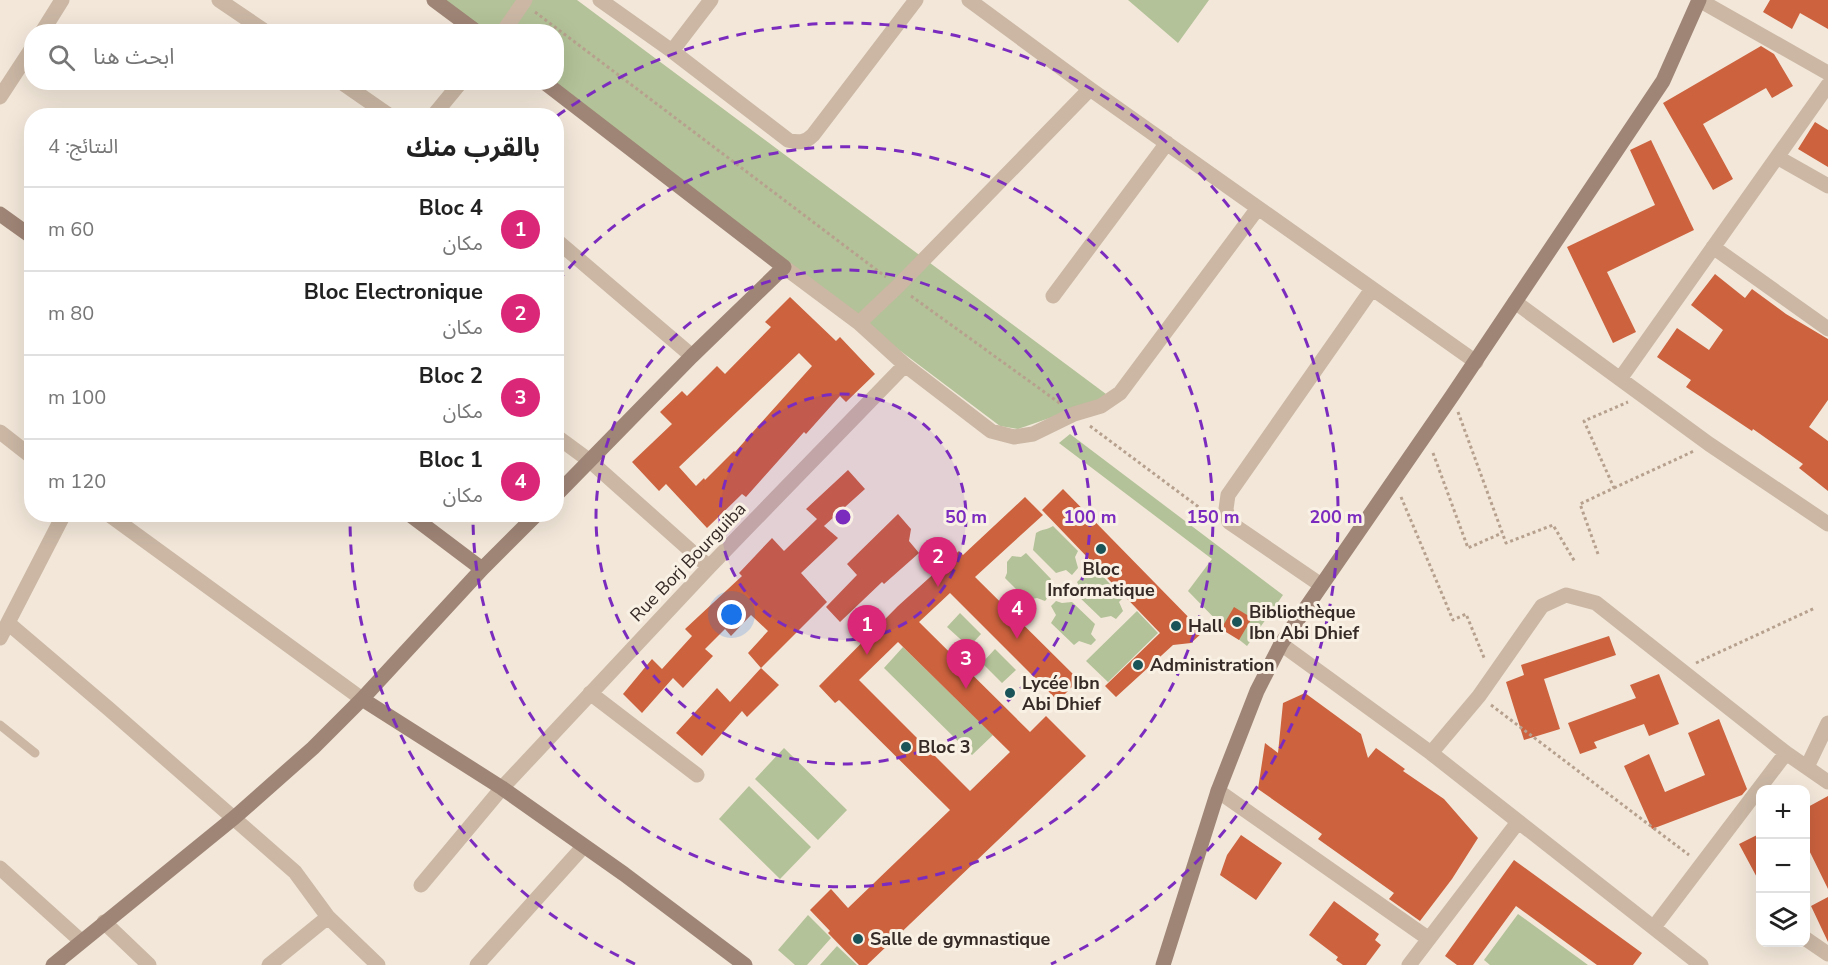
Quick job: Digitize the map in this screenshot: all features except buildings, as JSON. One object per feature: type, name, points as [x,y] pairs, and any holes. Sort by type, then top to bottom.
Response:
[{"type":"street","points":[[47,24],[62,0]]},
{"type":"street","points":[[219,0],[254,24]]},
{"type":"street","points":[[434,0],[466,24]]},
{"type":"street","points":[[600,0],[672,51],[788,140],[803,142],[813,135],[916,0]]},
{"type":"street","points":[[672,51],[711,0]]},
{"type":"street","points":[[969,0],[1090,89],[1476,362]]},
{"type":"street","points":[[1163,965],[1218,790],[1257,691],[1281,644],[1476,362],[1663,81],[1699,0],[1828,73]]},
{"type":"street","points":[[508,24],[524,1]]},
{"type":"street","points":[[0,97],[24,60]]},
{"type":"street","points":[[1620,379],[1828,85]]},
{"type":"street","points":[[859,323],[1090,89]]},
{"type":"street","points":[[353,90],[378,108]]},
{"type":"street","points":[[440,108],[454,90]]},
{"type":"street","points":[[554,90],[859,323],[904,364],[991,430],[1014,437],[1033,434],[1074,414],[1101,406],[1120,393],[1258,207]]},
{"type":"street","points":[[1053,296],[1167,143]]},
{"type":"street","points":[[1777,158],[1828,186]]},
{"type":"street","points":[[0,214],[24,231]]},
{"type":"street","points":[[564,247],[692,356]]},
{"type":"street","points":[[1713,247],[1828,329]]},
{"type":"street","points":[[564,487],[692,356],[784,267]]},
{"type":"street","points":[[1321,585],[1229,522],[1226,509],[1228,495],[1372,289]]},
{"type":"street","points":[[1515,302],[1709,444],[1828,525]]},
{"type":"street","name":"Rue Borj Bourguiba","points":[[422,885],[502,788],[904,364]]},
{"type":"street","points":[[0,432],[24,451]]},
{"type":"street","points":[[564,442],[590,461],[710,567]]},
{"type":"street","points":[[0,638],[60,522]]},
{"type":"street","points":[[119,522],[362,699],[502,788],[624,874],[745,965]]},
{"type":"street","points":[[420,522],[482,569]]},
{"type":"street","points":[[53,965],[235,817],[313,748],[529,522]]},
{"type":"street","points":[[1431,753],[1479,696],[1542,606],[1566,595],[1596,603],[1786,753],[1828,782]]},
{"type":"street","points":[[8,623],[235,817],[295,872],[328,917],[378,965]]},
{"type":"street","points":[[1281,644],[1431,753],[1701,965]]},
{"type":"street","points":[[590,693],[697,775]]},
{"type":"street","points":[[1807,767],[1828,723]]},
{"type":"street","points":[[1654,927],[1786,753]]},
{"type":"street","points":[[1218,790],[1428,939]]},
{"type":"street","points":[[1409,965],[1518,822]]},
{"type":"street","points":[[482,963],[583,847]]},
{"type":"street","points":[[0,868],[81,941]]},
{"type":"street","points":[[269,965],[328,917]]},
{"type":"street","points":[[104,922],[149,965]]},
{"type":"street","points":[[1810,942],[1828,954]]},
{"type":"lane","points":[[0,725],[35,753]]},
{"type":"path","points":[[524,1],[554,24]]},
{"type":"path","points":[[564,31],[898,286],[1204,511],[1229,522]]},
{"type":"path","points":[[1452,396],[1506,543],[1553,525],[1575,562]]},
{"type":"path","points":[[1614,488],[1584,421],[1643,396]]},
{"type":"path","points":[[1426,435],[1468,548],[1502,533]]},
{"type":"path","points":[[1598,554],[1580,504],[1709,444]]},
{"type":"path","points":[[1394,482],[1453,620],[1466,614],[1493,676]]},
{"type":"path","points":[[1681,670],[1815,608]]},
{"type":"path","points":[[1479,696],[1702,866]]},
{"type":"green space","points":[[436,0],[577,0],[1110,397],[1018,429],[1000,426],[554,90],[564,90],[564,24],[468,24]]},
{"type":"green space","points":[[1128,0],[1209,0],[1178,43]]},
{"type":"green space","points":[[1070,434],[1283,595],[1247,646],[1222,626],[1188,591],[1212,559],[1059,443]]},
{"type":"green space","points":[[1053,526],[1078,551],[1075,557],[1078,568],[1072,575],[1066,570],[1056,573],[1033,550],[1036,533]]},
{"type":"green space","points":[[1026,553],[1051,579],[1047,585],[1050,595],[1045,601],[1037,598],[1027,600],[1005,578],[1007,562],[1012,556],[1021,557]]},
{"type":"green space","points":[[1097,570],[1123,598],[1119,602],[1123,611],[1116,619],[1111,616],[1101,618],[1076,594],[1079,586],[1077,582],[1087,572],[1092,573]]},
{"type":"green space","points":[[1056,601],[1072,602],[1095,624],[1091,634],[1096,640],[1091,645],[1079,641],[1074,645],[1051,623],[1056,615],[1051,606]]},
{"type":"green space","points":[[1137,611],[1158,633],[1108,682],[1086,661]]},
{"type":"green space","points":[[960,613],[981,634],[969,647],[947,627]]},
{"type":"green space","points":[[903,647],[993,735],[972,755],[884,668]]},
{"type":"green space","points":[[995,649],[1016,670],[1002,683],[982,663]]},
{"type":"green space","points":[[784,748],[847,810],[818,840],[755,779]]},
{"type":"green space","points":[[749,786],[811,847],[780,879],[719,819]]},
{"type":"green space","points":[[1518,914],[1588,965],[1490,965],[1484,960]]},
{"type":"green space","points":[[808,915],[831,938],[807,965],[795,965],[778,950]]},
{"type":"green space","points":[[837,946],[857,965],[820,965]]},
{"type":"place","name":"Bloc Informatique","points":[[1101,549]]},
{"type":"place","name":"Bloc Electronique","points":[[938,587]]},
{"type":"place","name":"Bibliothèque Ibn Abi Dhief","points":[[1237,622]]},
{"type":"place","name":"Hall","points":[[1176,626]]},
{"type":"place","name":"Bloc 1","points":[[1017,639]]},
{"type":"place","name":"Bloc 4","points":[[867,655]]},
{"type":"place","name":"Administration","points":[[1138,665]]},
{"type":"place","name":"Bloc 2","points":[[966,689]]},
{"type":"place","name":"Lycée Ibn Abi Dhief","points":[[1010,693]]},
{"type":"place","name":"Bloc 3","points":[[906,747]]},
{"type":"place","name":"Salle de gymnastique","points":[[858,939]]}]
